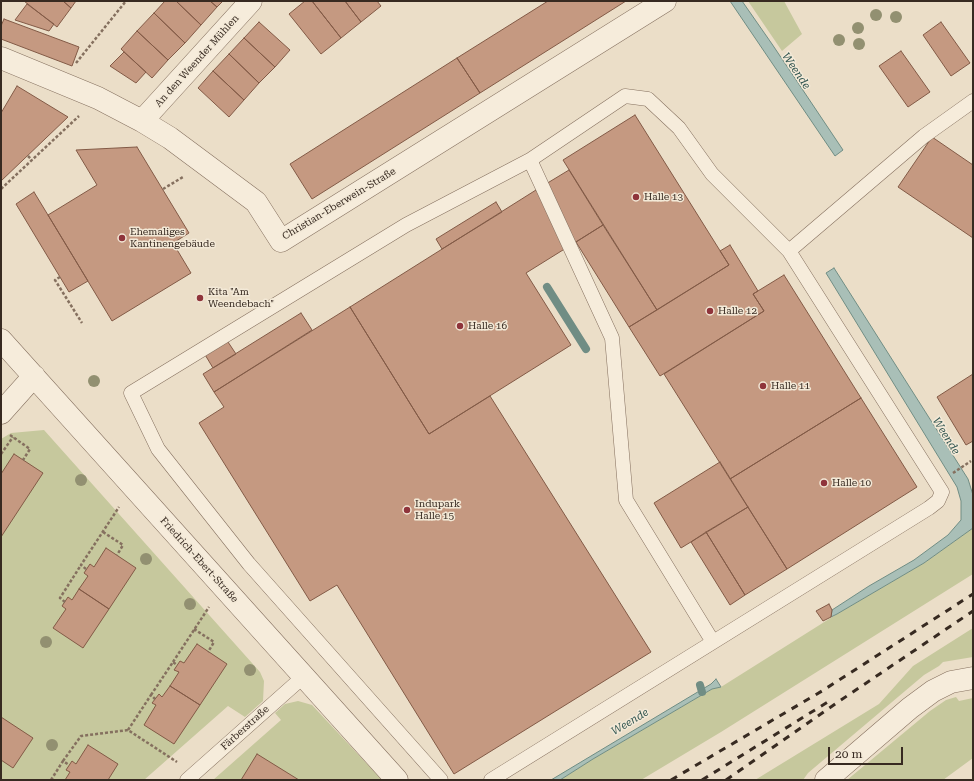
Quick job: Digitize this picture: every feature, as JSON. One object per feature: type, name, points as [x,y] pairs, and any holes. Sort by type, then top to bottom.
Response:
[{"type":"street","name":"An den Weender Mühlen","points":[[142,121],[251,1]]},
{"type":"street","name":"Christian-Eberwein-Straße","points":[[1,58],[98,98],[142,121],[170,138],[256,202],[281,241],[665,1]]},
{"type":"street","name":"Friedrich-Ebert-Straße","points":[[1,340],[397,780]]},
{"type":"street","points":[[4,423],[34,376]]},
{"type":"street","points":[[826,780],[910,708],[933,691],[951,682],[973,678]]},
{"type":"lane","points":[[441,780],[249,564],[158,449],[131,393],[406,225],[530,160],[625,96],[648,99],[679,128],[712,174],[789,252],[942,492],[938,502],[929,508],[491,780]]},
{"type":"lane","points":[[789,252],[924,136],[973,101]]},
{"type":"lane","points":[[530,160],[612,338],[626,500],[713,642]]},
{"type":"lane","name":"Färberstraße","points":[[191,777],[303,677]]},
{"type":"path","points":[[60,83],[126,1]]},
{"type":"path","points":[[1,189],[98,98]]},
{"type":"path","points":[[28,156],[32,160]]},
{"type":"path","points":[[163,189],[183,177]]},
{"type":"path","points":[[60,277],[55,280],[82,323]]},
{"type":"path","points":[[4,423],[13,437],[30,449],[23,460]]},
{"type":"path","points":[[1,454],[13,437]]},
{"type":"path","points":[[947,476],[971,461]]},
{"type":"path","points":[[65,602],[60,598],[133,486]]},
{"type":"path","points":[[103,532],[123,545],[117,555]]},
{"type":"path","points":[[81,565],[86,569]]},
{"type":"path","points":[[128,730],[222,586]]},
{"type":"path","points":[[194,629],[214,642],[208,652]]},
{"type":"path","points":[[173,662],[177,665]]},
{"type":"path","points":[[151,695],[155,699]]},
{"type":"path","points":[[51,780],[81,736],[128,730],[191,777]]},
{"type":"path","points":[[63,761],[69,765]]},
{"type":"green space","points":[[748,1],[784,1],[802,34],[782,51]]},
{"type":"green space","points":[[44,430],[260,672],[264,681],[263,701],[245,717],[228,706],[144,780],[1,780],[1,439],[11,433]]},
{"type":"green space","points":[[973,528],[973,574],[721,732],[641,780],[560,780],[712,689],[721,687],[837,614],[924,563]]},
{"type":"green space","points":[[973,628],[973,657],[943,662],[924,675],[808,773],[803,780],[755,780],[879,704],[913,666]]},
{"type":"green space","points":[[956,697],[959,701],[973,698],[973,758],[943,780],[847,780],[930,711],[946,700]]},
{"type":"green space","points":[[298,701],[312,705],[382,780],[213,780],[281,720],[275,713],[285,704]]},
{"type":"water","points":[[730,1],[742,1],[772,44],[843,150],[835,156]]},
{"type":"water","points":[[834,268],[968,479],[973,495],[973,528],[924,563],[831,617],[832,610],[869,586],[914,560],[948,535],[961,520],[961,501],[957,487],[826,273]]},
{"type":"water","points":[[716,679],[721,687],[712,689],[560,780],[551,780],[711,684]]},
{"type":"building","points":[[24,1],[63,1],[71,8],[57,27]]},
{"type":"building","points":[[63,1],[76,1],[71,8]]},
{"type":"building","points":[[165,1],[176,1],[201,25],[185,43],[154,13]]},
{"type":"building","points":[[176,1],[210,1],[217,7],[201,25]]},
{"type":"building","points":[[210,1],[223,1],[217,7]]},
{"type":"building","points":[[305,1],[312,1],[341,38],[321,54],[289,14]]},
{"type":"building","points":[[312,1],[345,1],[361,22],[341,38]]},
{"type":"building","points":[[345,1],[377,1],[381,6],[361,22]]},
{"type":"building","points":[[548,1],[626,1],[480,93],[457,58]]},
{"type":"building","points":[[27,4],[54,24],[49,31],[15,20]]},
{"type":"building","points":[[154,13],[185,43],[168,60],[137,31]]},
{"type":"building","points":[[4,19],[79,47],[72,66],[1,39],[1,26]]},
{"type":"building","points":[[259,22],[290,50],[275,67],[244,38]]},
{"type":"building","points":[[941,22],[970,63],[951,76],[923,35]]},
{"type":"building","points":[[137,31],[168,60],[152,78],[121,49]]},
{"type":"building","points":[[244,38],[275,67],[259,83],[229,54]]},
{"type":"building","points":[[901,51],[930,92],[908,107],[879,66]]},
{"type":"building","points":[[124,52],[146,72],[136,83],[110,66]]},
{"type":"building","points":[[229,54],[259,83],[244,100],[213,71]]},
{"type":"building","points":[[457,58],[480,93],[312,199],[290,164]]},
{"type":"building","points":[[213,71],[244,100],[229,117],[198,88]]},
{"type":"building","points":[[17,86],[68,117],[1,181],[1,113]]},
{"type":"building","name":"Halle 13","points":[[635,115],[729,265],[657,310],[563,160]]},
{"type":"building","points":[[932,137],[973,165],[973,238],[898,187]]},
{"type":"building","name":"Ehemaliges Kantinengebäude","points":[[137,147],[189,233],[173,243],[191,273],[112,321],[48,215],[97,185],[76,150]]},
{"type":"building","points":[[569,170],[603,225],[571,245],[536,190]]},
{"type":"building","name":"Halle 16","points":[[536,190],[571,245],[526,273],[571,345],[429,434],[350,307]]},
{"type":"building","points":[[34,192],[88,281],[69,292],[16,204]]},
{"type":"building","points":[[496,202],[502,212],[442,249],[436,239]]},
{"type":"building","points":[[603,225],[657,310],[629,327],[576,242]]},
{"type":"building","name":"Halle 12","points":[[730,245],[758,291],[753,294],[764,311],[660,376],[629,327],[729,265],[720,251]]},
{"type":"building","name":"Halle 11","points":[[784,275],[861,398],[730,479],[664,374],[764,311],[753,294]]},
{"type":"building","name":"Indupark Halle 15","points":[[350,307],[429,434],[490,396],[651,652],[454,774],[337,585],[310,601],[199,423],[224,407],[214,392]]},
{"type":"building","points":[[301,313],[312,330],[214,392],[203,374]]},
{"type":"building","points":[[226,339],[236,354],[213,368],[204,353]]},
{"type":"building","points":[[973,374],[973,441],[966,445],[937,397]]},
{"type":"building","name":"Halle 10","points":[[861,398],[917,487],[787,569],[730,479]]},
{"type":"building","points":[[14,454],[43,473],[1,537],[1,474]]},
{"type":"building","points":[[720,462],[748,507],[681,548],[654,503]]},
{"type":"building","points":[[748,507],[787,569],[745,595],[706,532]]},
{"type":"building","points":[[706,532],[745,595],[730,605],[691,542]]},
{"type":"building","points":[[106,548],[136,568],[109,609],[79,589],[88,576],[84,573],[90,564],[94,567]]},
{"type":"building","points":[[79,589],[109,609],[83,648],[53,628],[66,609],[62,606],[68,597],[72,600]]},
{"type":"building","points":[[829,604],[832,610],[831,617],[823,621],[816,611]]},
{"type":"building","points":[[197,644],[227,664],[200,705],[170,686],[179,672],[174,670],[180,661],[184,663]]},
{"type":"building","points":[[170,686],[200,705],[174,744],[144,725],[156,705],[152,703],[159,694],[162,697]]},
{"type":"building","points":[[1,717],[33,738],[13,768],[1,760]]},
{"type":"building","points":[[88,745],[118,764],[108,780],[65,780],[70,772],[66,770],[72,761],[76,764]]},
{"type":"building","points":[[257,754],[299,780],[241,780]]},
{"type":"waterway","points":[[547,287],[586,349]]},
{"type":"waterway","name":"Weende","points":[[700,685],[702,692]]},
{"type":"railway","points":[[671,780],[822,691],[973,594]]},
{"type":"railway","points":[[726,780],[973,611]]},
{"type":"railway","points":[[702,780],[831,700]]},
{"type":"place","name":"Halle 13","points":[[636,197]]},
{"type":"place","name":"Ehemaliges Kantinengebäude","points":[[122,238]]},
{"type":"place","name":"Kita \"Am Weendebach\"","points":[[200,298]]},
{"type":"place","name":"Halle 12","points":[[710,311]]},
{"type":"place","name":"Halle 16","points":[[460,326]]},
{"type":"place","name":"Halle 11","points":[[763,386]]},
{"type":"place","name":"Halle 10","points":[[824,483]]},
{"type":"place","name":"Indupark Halle 15","points":[[407,510]]}]
